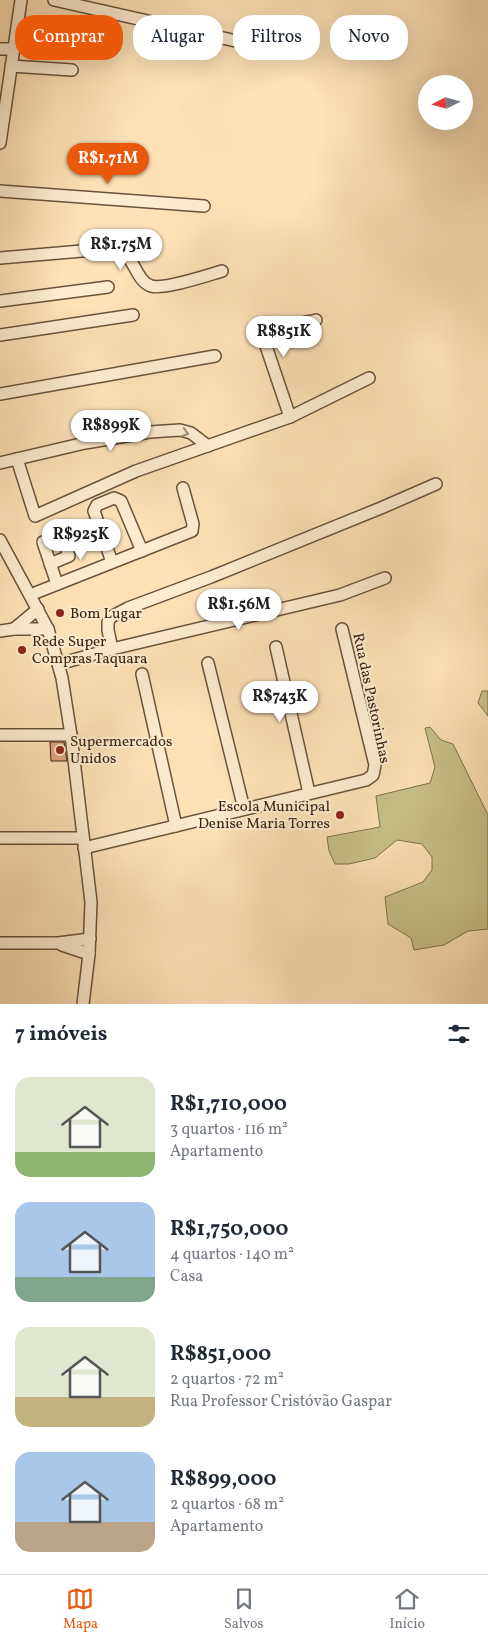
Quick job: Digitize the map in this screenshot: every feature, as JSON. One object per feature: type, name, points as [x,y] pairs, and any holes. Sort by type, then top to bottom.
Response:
[{"type":"street","points":[[0,143],[21,0]]},
{"type":"street","points":[[54,0],[233,40]]},
{"type":"street","points":[[0,49],[14,50]]},
{"type":"street","points":[[11,66],[72,70]]},
{"type":"street","points":[[0,191],[204,206]]},
{"type":"street","points":[[0,258],[105,249],[117,250],[125,254],[145,282],[152,286],[187,281],[222,270]]},
{"type":"street","points":[[0,301],[108,288]]},
{"type":"street","points":[[0,335],[133,315]]},
{"type":"street","points":[[290,417],[264,336],[267,332],[275,329],[316,320]]},
{"type":"street","points":[[0,394],[215,356]]},
{"type":"street","points":[[17,459],[35,516],[105,484],[290,417],[369,378]]},
{"type":"street","points":[[0,463],[150,432],[180,430],[191,433],[208,446]]},
{"type":"street","points":[[112,649],[108,630],[108,622],[111,616],[211,578],[436,484]]},
{"type":"street","points":[[30,595],[192,531],[193,524],[183,488]]},
{"type":"street","points":[[112,562],[94,511],[97,505],[114,498],[121,501],[142,551]]},
{"type":"street","points":[[50,564],[69,556],[62,535]]},
{"type":"street","points":[[0,540],[48,629],[59,664],[71,735],[91,902],[89,954],[82,1004]]},
{"type":"street","points":[[42,542],[57,584]]},
{"type":"street","points":[[59,664],[112,649],[340,594],[385,578]]},
{"type":"street","points":[[14,629],[38,609]]},
{"type":"street","points":[[0,632],[14,629],[48,629]]},
{"type":"street","name":"Rua das Pastorinhas","points":[[0,838],[84,843],[176,826],[366,780],[373,775],[375,765],[342,629]]},
{"type":"street","points":[[276,647],[309,793]]},
{"type":"street","points":[[208,664],[244,809]]},
{"type":"street","points":[[142,674],[176,826]]},
{"type":"street","points":[[0,735],[71,735]]},
{"type":"street","points":[[0,943],[58,944],[90,939]]},
{"type":"street","points":[[58,944],[89,954]]},
{"type":"shaded area","points":[[482,691],[488,691],[488,716],[478,703]]},
{"type":"shaded area","points":[[430,727],[441,740],[453,744],[488,815],[488,929],[468,931],[444,945],[414,950],[411,938],[388,924],[385,897],[423,882],[432,870],[432,857],[422,844],[397,840],[375,858],[349,864],[335,864],[329,851],[327,837],[380,827],[376,796],[430,783],[435,767],[425,728]]},
{"type":"building","name":"Supermercados Unidos","points":[[50,742],[64,742],[67,761],[51,761]]},
{"type":"place","name":"Bom Lugar","points":[[60,613]]},
{"type":"place","name":"Rede Super Compras Taquara","points":[[22,650]]},
{"type":"place","name":"Supermercados Unidos","points":[[60,750]]},
{"type":"place","name":"Escola Municipal Denise Maria Torres","points":[[340,815]]}]
